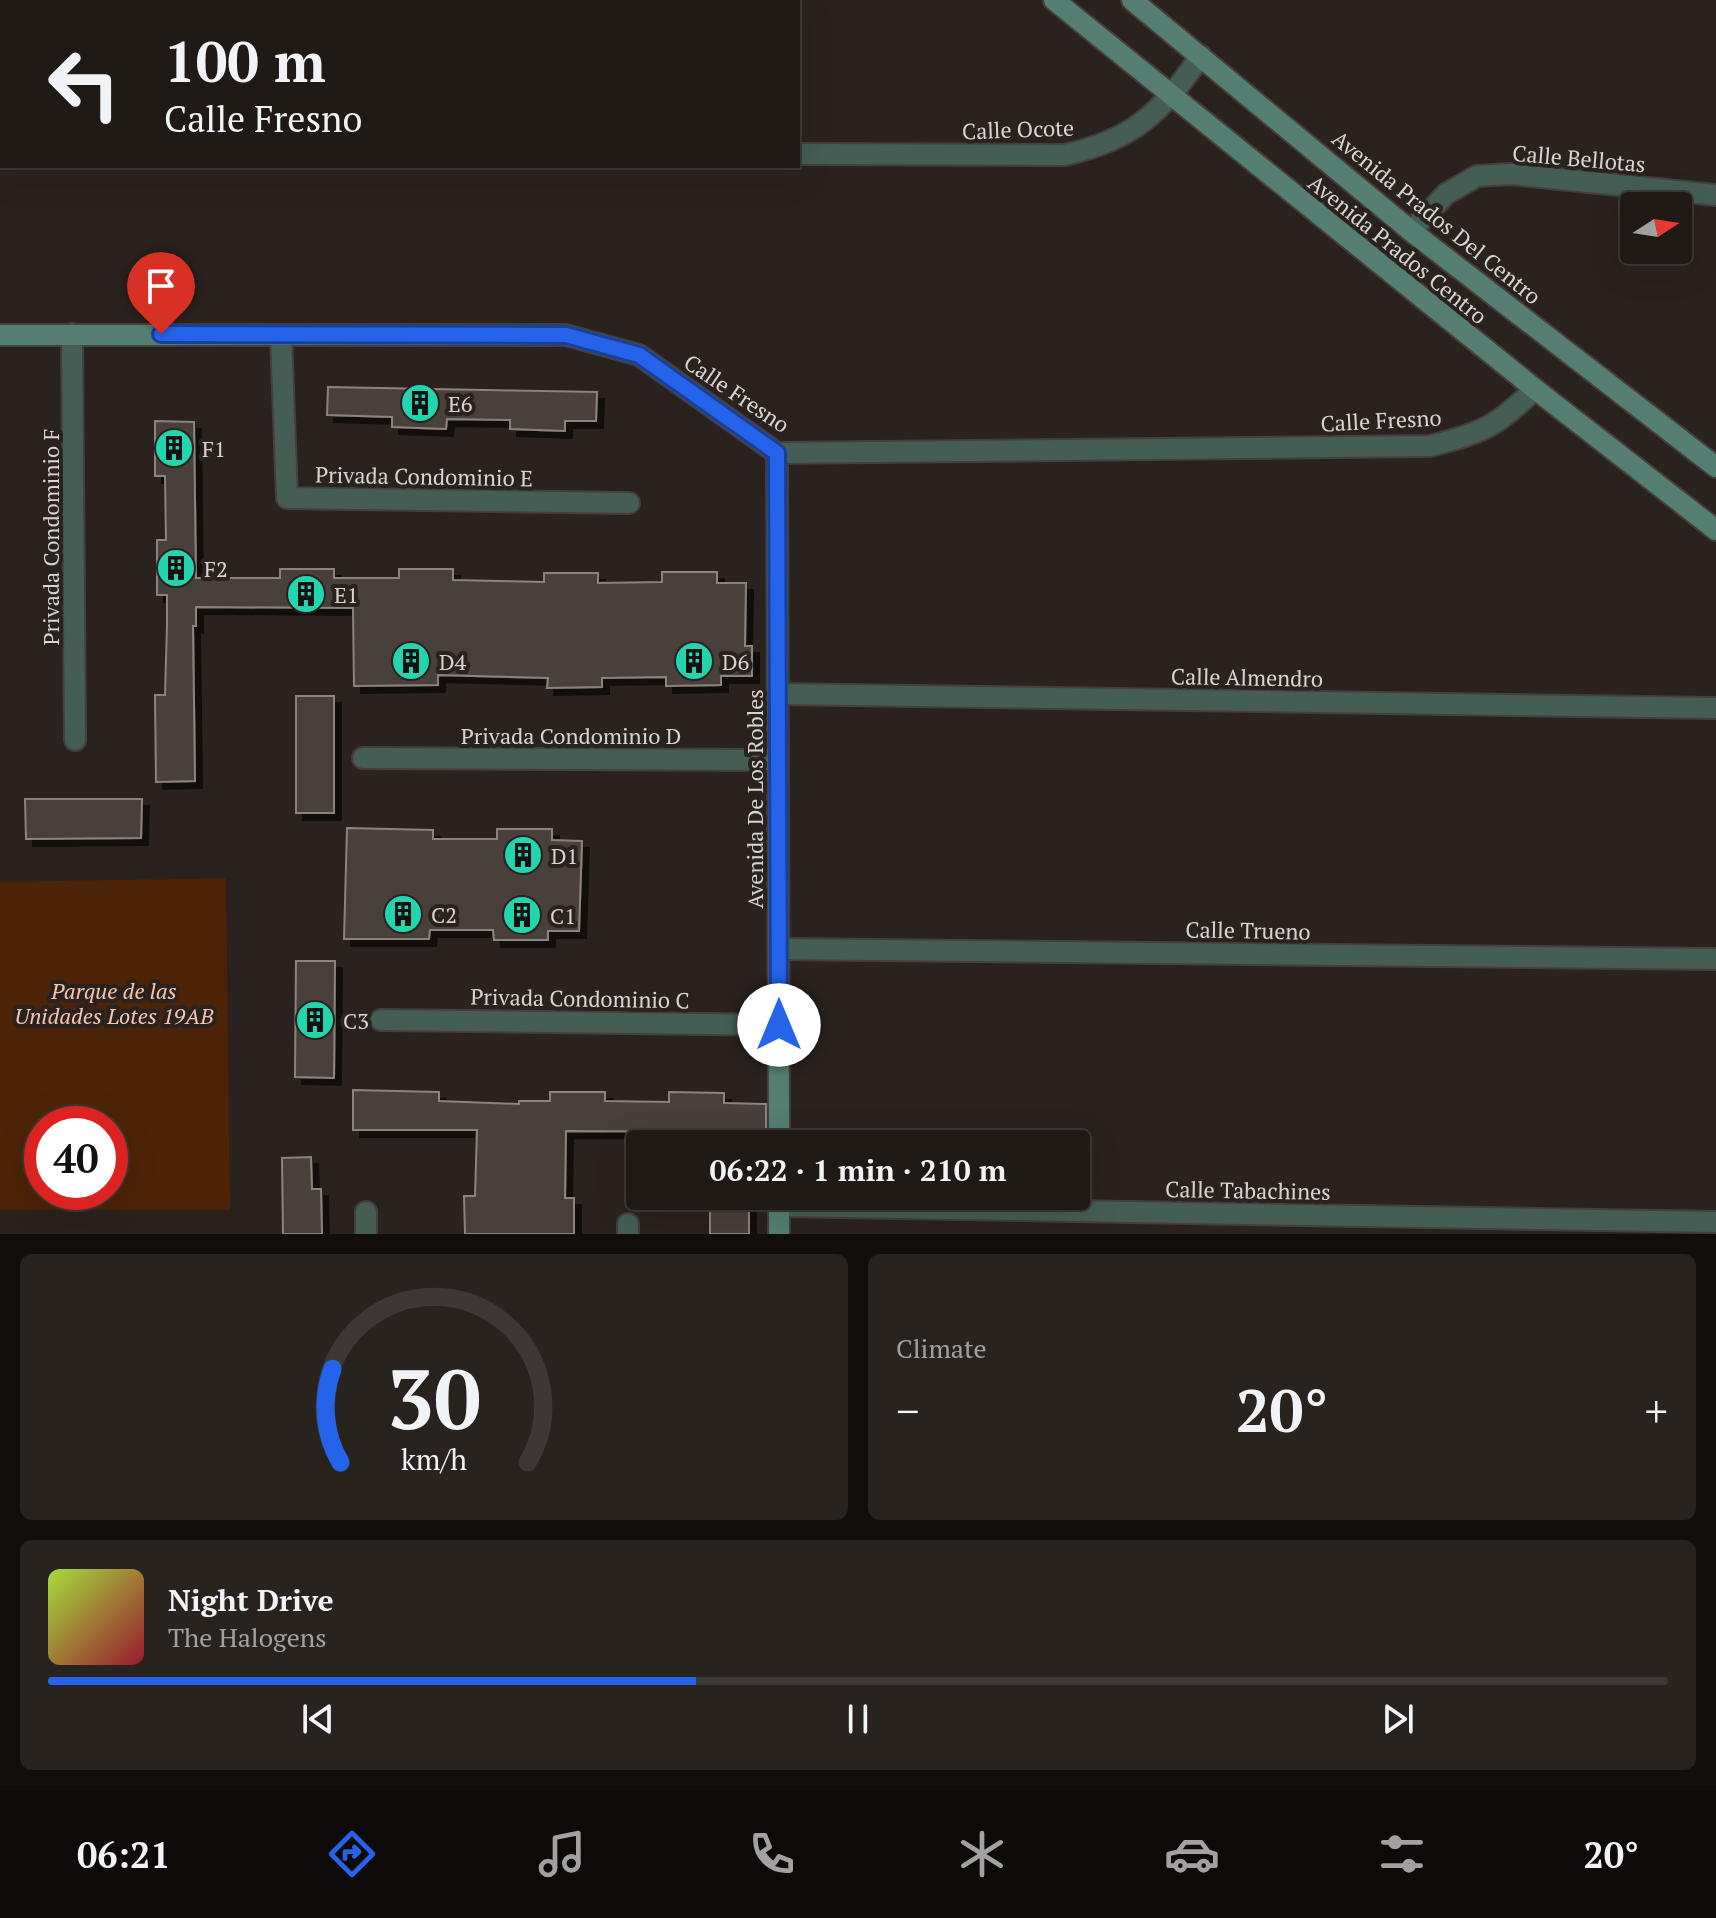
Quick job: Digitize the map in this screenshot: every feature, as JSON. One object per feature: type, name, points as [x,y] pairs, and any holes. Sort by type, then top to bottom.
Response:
[{"type":"street","name":"Avenida Prados Centro","points":[[1054,0],[1535,389],[1716,530]]},
{"type":"street","name":"Avenida Prados Del Centro","points":[[1132,0],[1411,231],[1716,467]]},
{"type":"street","name":"Calle Ocote","points":[[800,154],[1064,155],[1103,147],[1138,129],[1172,97],[1201,56]]},
{"type":"street","name":"Calle Bellotas","points":[[1411,231],[1446,194],[1477,176],[1511,174],[1716,195]]},
{"type":"street","name":"Privada Condominio F","points":[[72,334],[75,740]]},
{"type":"street","name":"Calle Fresno","points":[[0,335],[566,335],[639,355],[777,453],[1430,446],[1467,437],[1503,421],[1535,389]]},
{"type":"street","name":"Privada Condominio E","points":[[281,335],[287,498],[629,503]]},
{"type":"street","name":"Avenida De Los Robles","points":[[777,453],[779,1130]]},
{"type":"street","name":"Calle Almendro","points":[[778,694],[1716,708]]},
{"type":"street","name":"Privada Condominio D","points":[[363,758],[778,760]]},
{"type":"street","name":"Calle Trueno","points":[[779,949],[1716,959]]},
{"type":"street","name":"Privada Condominio C","points":[[381,1020],[779,1025]]},
{"type":"street","name":"Calle Tabachines","points":[[1090,1208],[1716,1222]]},
{"type":"street","points":[[779,1210],[779,1234]]},
{"type":"street","points":[[366,1212],[366,1234]]},
{"type":"green space","name":"Parque de las Unidades Lotes 19AB","points":[[226,878],[230,1210],[128,1210],[128,1106],[24,1106],[24,1210],[0,1210],[0,882]]},
{"type":"building","points":[[328,387],[597,392],[596,421],[565,421],[565,431],[510,429],[510,420],[447,419],[446,429],[392,427],[392,417],[327,415]]},
{"type":"building","points":[[155,421],[194,422],[196,578],[280,578],[280,569],[334,569],[334,578],[399,578],[399,569],[453,569],[453,580],[544,582],[544,573],[598,573],[598,583],[662,582],[662,572],[717,572],[717,583],[746,583],[745,646],[752,646],[752,676],[721,676],[721,685],[666,686],[666,677],[602,678],[602,687],[547,688],[548,678],[438,675],[438,685],[354,686],[353,608],[196,607],[196,626],[193,626],[195,781],[156,782],[155,695],[165,695],[167,595],[157,595],[157,540],[166,540],[165,476],[155,476]]},
{"type":"building","points":[[296,696],[334,696],[334,813],[296,813]]},
{"type":"building","points":[[25,799],[142,799],[141,838],[26,839]]},
{"type":"building","points":[[347,828],[433,830],[433,839],[497,839],[497,829],[552,829],[552,840],[582,841],[579,931],[548,931],[548,940],[494,940],[493,930],[430,930],[429,939],[344,939]]},
{"type":"building","name":"C3","points":[[296,961],[335,961],[334,1078],[295,1077]]},
{"type":"building","points":[[353,1090],[439,1092],[439,1101],[519,1104],[519,1101],[550,1101],[550,1092],[605,1092],[605,1101],[669,1102],[669,1092],[724,1093],[724,1103],[766,1104],[766,1130],[566,1131],[565,1198],[574,1198],[574,1234],[465,1234],[464,1196],[475,1196],[477,1130],[353,1130]]},
{"type":"building","points":[[311,1157],[312,1189],[321,1189],[322,1234],[283,1234],[282,1158]]},
{"type":"building","points":[[710,1210],[749,1210],[749,1234],[710,1234]]},
{"type":"place","name":"E6","points":[[420,403]]},
{"type":"place","name":"F1","points":[[174,448]]},
{"type":"place","name":"F2","points":[[176,568]]},
{"type":"place","name":"E1","points":[[306,594]]},
{"type":"place","name":"D4","points":[[411,661]]},
{"type":"place","name":"D6","points":[[694,661]]},
{"type":"place","name":"D1","points":[[523,855]]},
{"type":"place","name":"C2","points":[[403,914]]},
{"type":"place","name":"C1","points":[[522,915]]},
{"type":"place","name":"C3","points":[[315,1020]]},
{"type":"route","points":[[161,334],[566,335],[639,355],[777,453],[779,1025]]}]
